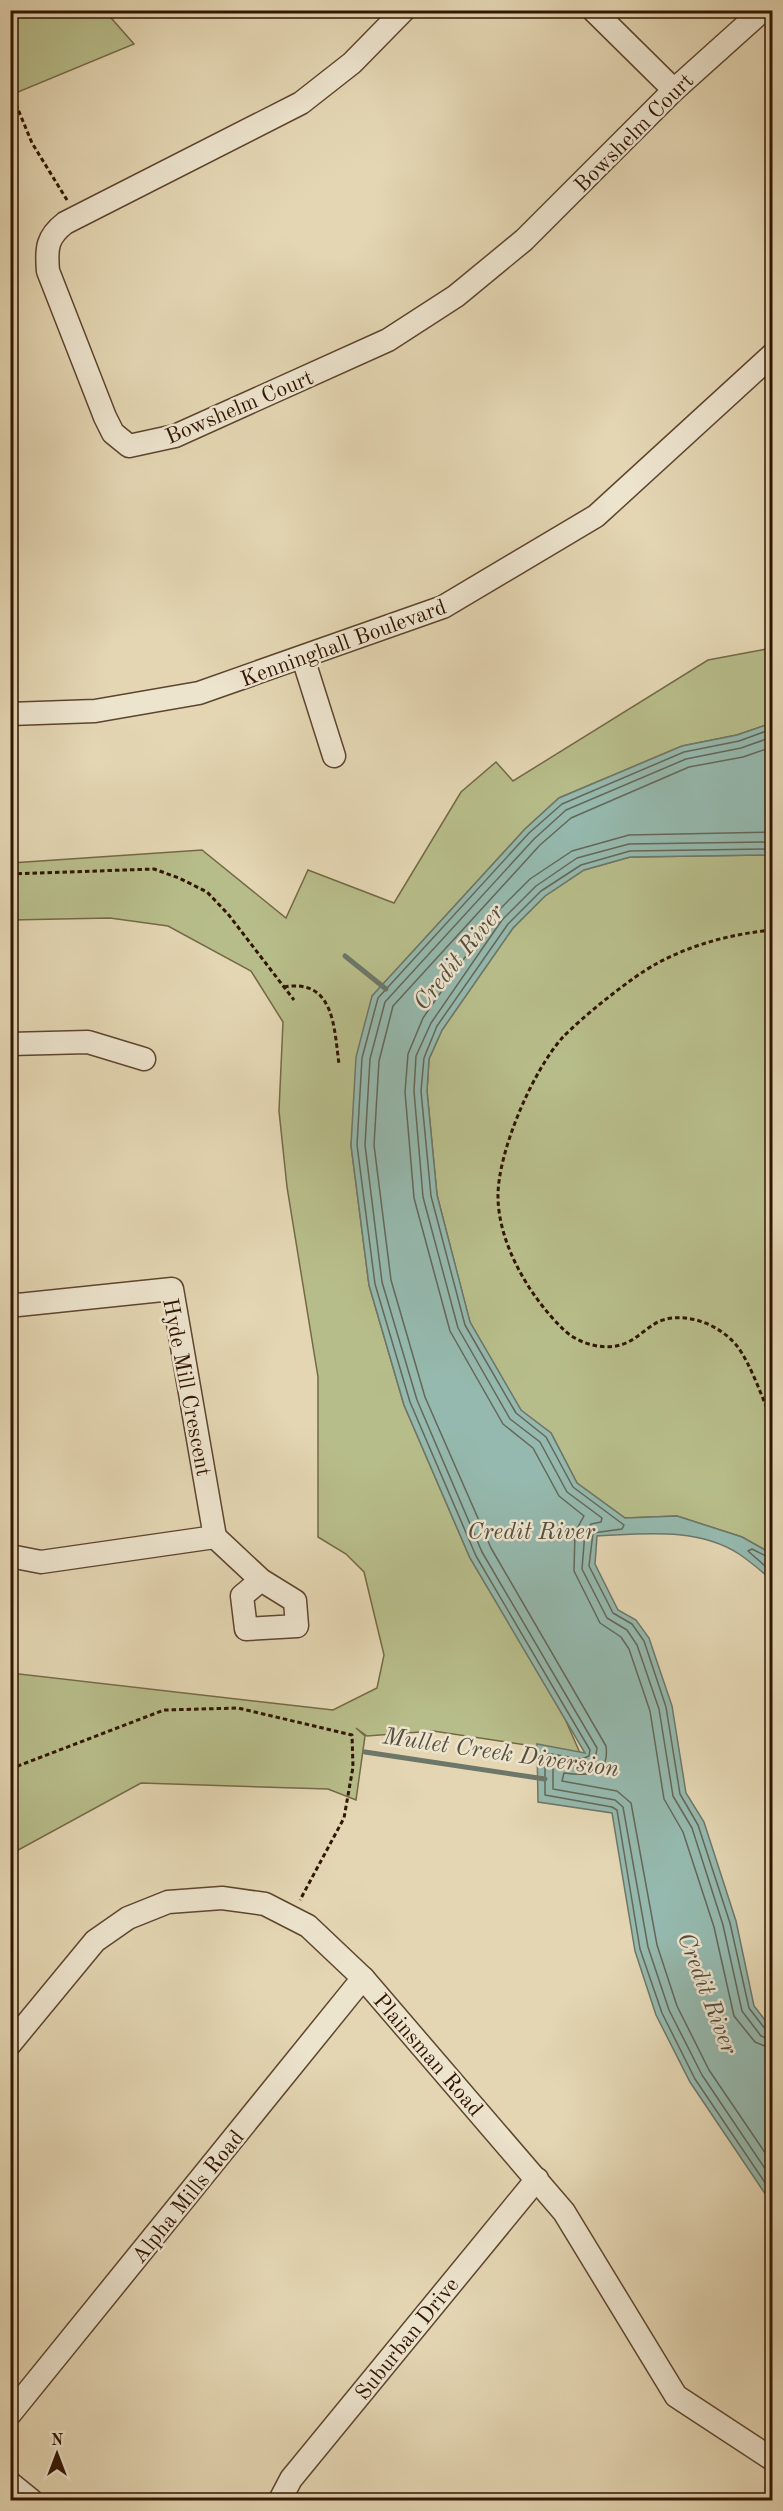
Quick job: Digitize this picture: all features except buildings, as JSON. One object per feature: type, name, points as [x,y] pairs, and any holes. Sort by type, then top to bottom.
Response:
[{"type":"street","name":"Bowshelm Court","points":[[404,10],[352,63],[301,103],[78,216],[52,233],[46,249],[48,270],[113,433],[129,446],[175,436],[388,340],[446,302],[524,240],[674,90],[763,10]]},
{"type":"street","points":[[592,10],[674,90]]},
{"type":"street","name":"Kenninghall Boulevard","points":[[10,714],[95,711],[199,693],[443,607],[596,516],[772,355]]},
{"type":"street","points":[[303,658],[334,756]]},
{"type":"street","points":[[10,1044],[88,1042],[144,1059]]},
{"type":"street","name":"Hyde Mill Crescent","points":[[10,1302],[18,1305],[172,1288],[215,1537]]},
{"type":"street","points":[[10,1556],[41,1562],[215,1537],[261,1580]]},
{"type":"street","name":"Plainsman Road","points":[[10,2044],[95,1941],[128,1918],[168,1902],[222,1898],[265,1904],[308,1926],[363,1978],[564,2212],[676,2396],[772,2459]]},
{"type":"street","name":"Alpha Mills Road","points":[[10,2414],[363,1978]]},
{"type":"street","name":"Suburban Drive","points":[[280,2500],[291,2479],[537,2179]]},
{"type":"street","points":[[10,2483],[31,2500]]},
{"type":"path","points":[[10,90],[32,143],[78,216]]},
{"type":"path","points":[[10,874],[153,869],[179,878],[207,892],[228,914],[294,1000]]},
{"type":"path","points":[[772,930],[705,942],[655,964],[563,1037],[529,1091],[507,1143],[500,1165],[498,1198],[502,1228],[514,1259],[547,1314],[569,1335],[587,1344],[606,1347],[625,1343],[662,1320],[698,1320],[723,1332],[738,1348],[772,1420]]},
{"type":"path","points":[[284,987],[297,985],[310,988],[322,997],[330,1009],[339,1064]]},
{"type":"path","points":[[11,1771],[164,1710],[238,1708],[352,1735],[353,1767],[344,1818],[291,1917]]},
{"type":"green space","points":[[11,10],[105,11],[134,44],[11,95]]},
{"type":"green space","points":[[772,648],[772,723],[737,735],[682,746],[559,798],[525,829],[372,996],[351,1145],[369,1285],[404,1405],[470,1558],[562,1712],[580,1753],[433,1731],[367,1736],[356,1728],[365,1736],[356,1800],[328,1789],[141,1783],[11,1854],[11,1673],[333,1710],[377,1688],[384,1655],[364,1572],[346,1554],[318,1537],[318,1377],[287,1187],[279,1111],[283,1022],[251,971],[168,926],[110,918],[11,920],[11,863],[202,850],[286,918],[308,870],[394,903],[461,792],[496,762],[513,781],[708,660]]},
{"type":"green space","points":[[772,855],[772,1554],[742,1537],[677,1516],[625,1518],[577,1483],[551,1433],[521,1411],[470,1323],[437,1195],[427,1091],[429,1059],[442,1030],[513,928],[545,896],[584,870],[630,857]]},
{"type":"water","name":"Credit River","points":[[772,723],[772,855],[630,857],[584,870],[545,896],[513,928],[442,1030],[429,1059],[427,1091],[437,1195],[470,1322],[521,1410],[551,1433],[577,1483],[625,1518],[677,1516],[742,1537],[772,1554],[772,1580],[739,1554],[723,1545],[706,1540],[670,1534],[597,1536],[595,1564],[618,1610],[636,1620],[649,1638],[672,1706],[686,1793],[704,1822],[736,1921],[754,2006],[772,2029],[772,2204],[690,2082],[656,2015],[635,1951],[612,1813],[538,1802],[537,1744],[585,1753],[470,1558],[404,1405],[369,1285],[351,1145],[356,1057],[372,996],[525,829],[559,798],[682,746],[737,735]]},
{"type":"waterway","points":[[345,956],[386,989]]},
{"type":"waterway","name":"Mullet Creek Diversion","points":[[365,1752],[545,1779]]}]
